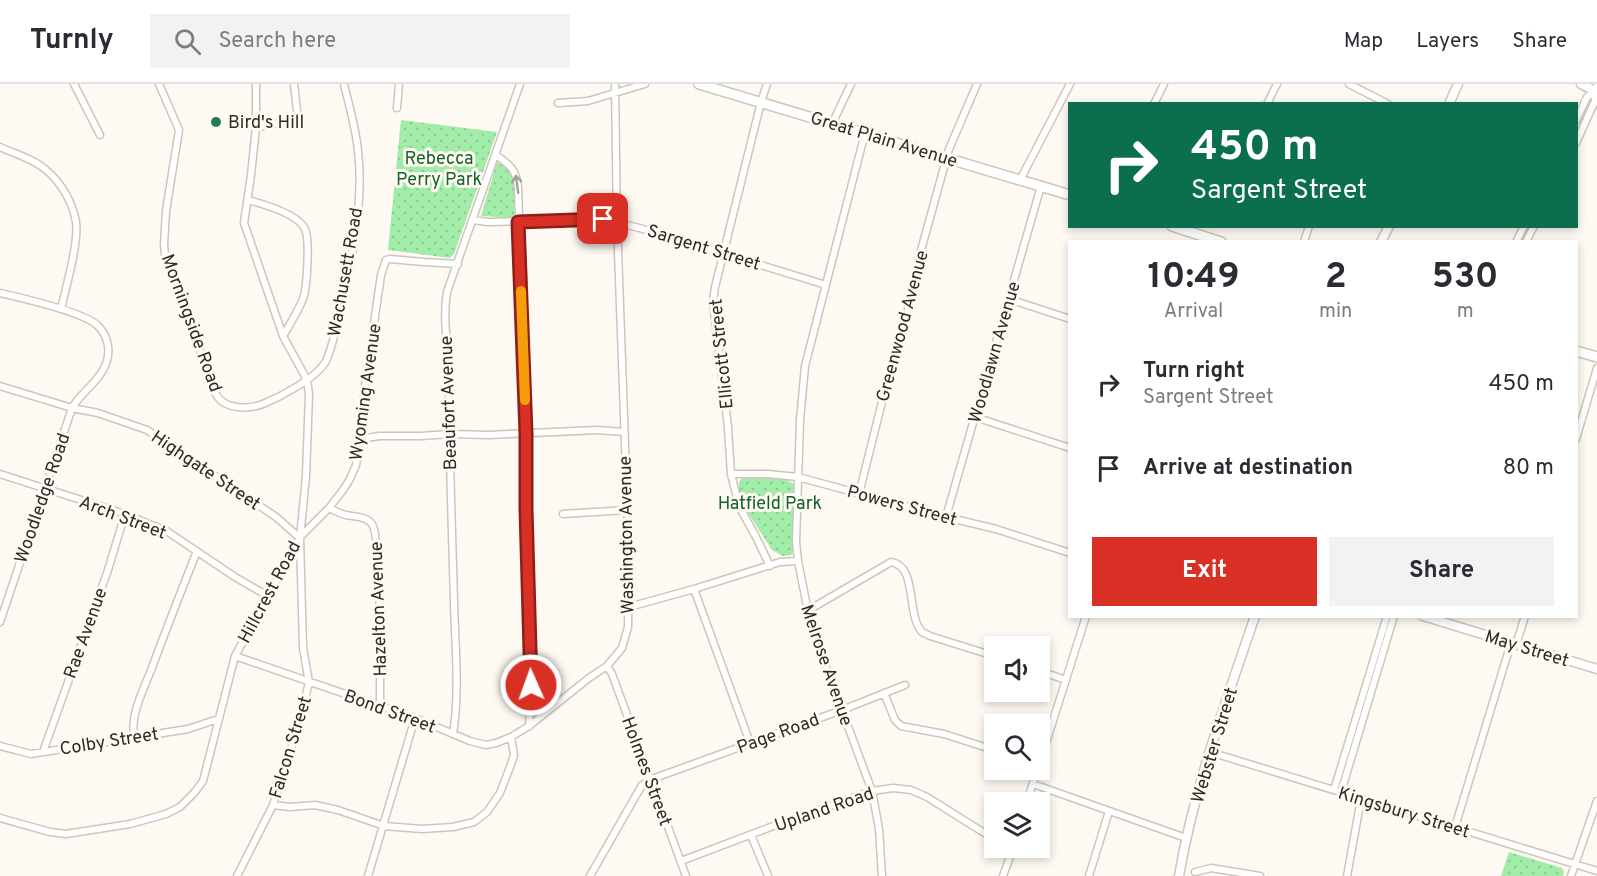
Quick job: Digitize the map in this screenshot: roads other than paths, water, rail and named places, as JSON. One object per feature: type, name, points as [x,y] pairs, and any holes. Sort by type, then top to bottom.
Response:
[{"type":"main road","name":"Great Plain Avenue","points":[[699,84],[1068,194]]},
{"type":"main road","points":[[1179,228],[1204,235]]},
{"type":"main road","points":[[1578,352],[1597,357]]},
{"type":"street","points":[[74,84],[100,135]]},
{"type":"street","name":"Morningside Road","points":[[159,84],[179,130],[166,211],[165,255],[217,396],[222,402],[235,407],[250,408],[289,392],[306,380]]},
{"type":"street","name":"Hillcrest Road","points":[[0,818],[50,832],[66,834],[130,824],[166,814],[180,807],[203,781],[235,656],[300,537],[309,433],[309,394],[306,380],[284,336],[244,223],[256,127],[256,84]]},
{"type":"street","points":[[256,127],[298,120],[294,84]]},
{"type":"street","name":"Wachusett Road","points":[[306,380],[326,362],[347,278],[356,230],[359,185],[358,151],[344,84]]},
{"type":"street","points":[[397,108],[399,84]]},
{"type":"street","name":"Beaufort Avenue","points":[[453,734],[456,718],[456,669],[449,374],[445,304],[447,291],[520,84]]},
{"type":"street","name":"Washington Avenue","points":[[511,737],[529,726],[607,666],[622,648],[628,627],[627,510],[617,223],[615,84]]},
{"type":"street","points":[[558,103],[588,101],[645,84]]},
{"type":"street","name":"Ellicott Street","points":[[767,84],[723,253],[713,302],[728,428],[731,474],[739,506],[770,566]]},
{"type":"street","points":[[832,124],[851,84]]},
{"type":"street","name":"Greenwood Avenue","points":[[859,494],[950,144],[977,84]]},
{"type":"street","points":[[1020,180],[1070,84]]},
{"type":"street","points":[[1155,102],[1164,84]]},
{"type":"street","points":[[1268,102],[1277,84]]},
{"type":"street","points":[[1349,84],[1384,102]]},
{"type":"street","points":[[1450,102],[1458,84]]},
{"type":"street","points":[[1581,84],[1596,90]]},
{"type":"street","points":[[1578,117],[1589,95],[1596,90]]},
{"type":"street","points":[[1578,139],[1595,101],[1596,90]]},
{"type":"street","name":"Melrose Avenue","points":[[865,133],[802,381],[796,542],[811,627],[872,791],[879,829],[882,876]]},
{"type":"street","points":[[0,149],[45,168],[69,200],[76,223],[75,242],[61,309]]},
{"type":"street","points":[[496,154],[509,165],[517,178],[526,433],[531,685],[529,726]]},
{"type":"street","name":"Woodlawn Avenue","points":[[946,517],[1041,186]]},
{"type":"street","points":[[248,200],[292,217],[305,230],[308,249],[304,297],[284,336]]},
{"type":"street","name":"Sargent Street","points":[[473,220],[518,222],[603,219],[826,285]]},
{"type":"street","points":[[1522,230],[1527,239]]},
{"type":"street","name":"Wyoming Avenue","points":[[300,537],[329,508],[350,479],[356,465],[365,386],[384,263],[390,259],[458,264]]},
{"type":"street","points":[[0,293],[61,309],[87,319],[105,334],[108,348],[106,363],[99,376],[78,398],[72,408]]},
{"type":"street","points":[[1009,299],[1068,318]]},
{"type":"street","points":[[1578,432],[1597,368]]},
{"type":"street","name":"Highgate Street","points":[[0,386],[72,408],[98,413],[147,430],[276,517],[300,537]]},
{"type":"street","name":"Woodledge Road","points":[[0,622],[72,408]]},
{"type":"street","points":[[975,417],[1068,447]]},
{"type":"street","points":[[360,439],[380,436],[489,435],[597,430],[624,432]]},
{"type":"street","name":"Arch Street","points":[[0,474],[125,514],[168,532],[268,596]]},
{"type":"street","name":"Powers Street","points":[[731,474],[798,477],[996,529],[1068,552]]},
{"type":"street","name":"Hazelton Avenue","points":[[329,508],[367,519],[373,525],[376,535],[380,706]]},
{"type":"street","points":[[563,514],[627,510]]},
{"type":"street","name":"Rae Avenue","points":[[44,752],[108,570],[125,514]]},
{"type":"street","name":"Falcon Street","points":[[237,876],[273,805],[300,721],[309,682],[303,648],[300,537]]},
{"type":"street","points":[[134,737],[133,728],[137,708],[197,551]]},
{"type":"street","points":[[629,607],[780,562],[798,561]]},
{"type":"street","points":[[807,611],[891,562],[897,563],[904,570],[911,587],[913,613],[922,633],[984,653]]},
{"type":"street","points":[[694,589],[750,743]]},
{"type":"street","points":[[1050,730],[1085,618]]},
{"type":"street","name":"Webster Street","points":[[1179,876],[1186,838],[1210,752],[1254,618]]},
{"type":"street","points":[[1363,709],[1386,618]]},
{"type":"street","points":[[1337,791],[1394,618]]},
{"type":"street","name":"May Street","points":[[1430,618],[1597,669]]},
{"type":"street","points":[[1455,827],[1524,618]]},
{"type":"street","name":"Bond Street","points":[[235,656],[416,718],[470,741],[486,745],[511,737]]},
{"type":"street","name":"Holmes Street","points":[[607,666],[652,778],[686,876]]},
{"type":"street","points":[[1050,674],[1066,680]]},
{"type":"street","name":"Page Road","points":[[652,778],[905,685]]},
{"type":"street","points":[[884,693],[895,720],[901,726],[944,734],[984,747]]},
{"type":"street","points":[[368,876],[416,718]]},
{"type":"street","name":"Colby Street","points":[[0,746],[31,754],[188,729],[218,719]]},
{"type":"street","points":[[273,805],[290,807],[315,805],[338,810],[384,826],[422,829],[453,827],[474,822],[487,812],[500,793],[514,755],[511,737]]},
{"type":"street","name":"Kingsbury Street","points":[[1210,752],[1597,871]]},
{"type":"street","points":[[590,876],[642,785],[652,778]]},
{"type":"street","points":[[1030,792],[1034,780]]},
{"type":"street","points":[[1033,784],[1186,838]]},
{"type":"street","name":"Upland Road","points":[[681,861],[872,791],[893,788],[911,790],[927,796],[984,833]]},
{"type":"street","points":[[1347,876],[1361,799]]},
{"type":"street","points":[[1571,876],[1597,801]]},
{"type":"street","points":[[1089,876],[1110,812]]},
{"type":"street","points":[[751,835],[768,876]]},
{"type":"street","points":[[1003,876],[1008,858]]},
{"type":"street","points":[[1195,872],[1211,868],[1260,876]]},
{"type":"place","name":"Bird's Hill","points":[[216,122]]},
{"type":"park label","name":"Rebecca Perry Park","points":[[439,168]]},
{"type":"park label","name":"Hatfield Park","points":[[770,503]]}]
